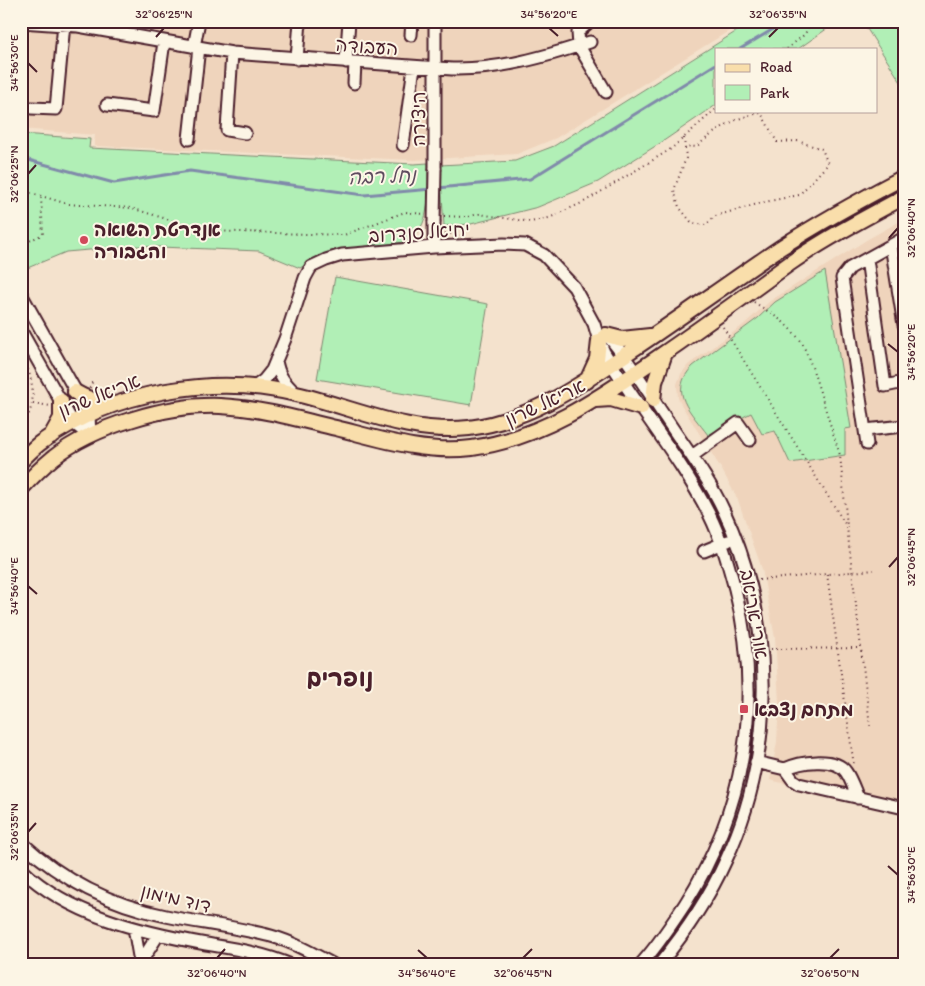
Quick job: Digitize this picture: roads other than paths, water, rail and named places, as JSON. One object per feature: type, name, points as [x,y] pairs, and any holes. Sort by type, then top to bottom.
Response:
[{"type":"main road","name":"אריאל שרון","points":[[21,461],[42,442],[89,415],[151,394],[175,389],[256,386],[296,394],[419,428],[461,428],[501,421],[527,413],[559,398],[586,382],[804,232],[904,177]]},
{"type":"main road","name":"אריאל שרון","points":[[21,489],[54,458],[90,436],[131,420],[178,409],[218,406],[249,409],[283,415],[422,448],[471,448],[506,441],[535,432],[595,400],[745,297],[791,263],[904,197]]},
{"type":"main road","points":[[586,382],[598,359],[603,338],[634,339],[655,335]]},
{"type":"main road","points":[[653,400],[654,382],[666,352]]},
{"type":"main road","points":[[76,392],[86,399],[101,403],[118,404]]},
{"type":"main road","points":[[595,400],[617,401],[640,408]]},
{"type":"main road","points":[[50,437],[60,418],[57,404]]},
{"type":"street","points":[[189,139],[199,21]]},
{"type":"street","points":[[297,59],[300,21]]},
{"type":"street","points":[[349,21],[354,83]]},
{"type":"street","points":[[411,35],[412,21]]},
{"type":"street","name":"היצירה","points":[[434,247],[435,21]]},
{"type":"street","points":[[587,21],[588,23],[578,32],[606,92]]},
{"type":"street","name":"העבודה","points":[[21,22],[64,24],[232,53],[351,63],[471,70],[533,59],[585,44]]},
{"type":"street","points":[[31,108],[56,109],[64,24]]},
{"type":"street","points":[[107,105],[154,111],[164,42]]},
{"type":"street","points":[[232,53],[227,130],[245,133]]},
{"type":"street","points":[[403,144],[414,67]]},
{"type":"street","points":[[867,444],[842,278],[850,268],[904,238]]},
{"type":"street","name":"יחיאל סנדרוב","points":[[256,386],[272,370],[285,339],[305,278],[311,267],[342,255],[434,247],[525,245],[544,255],[574,287],[603,338],[611,365]]},
{"type":"street","points":[[891,245],[904,325]]},
{"type":"street","points":[[867,259],[885,386],[904,382]]},
{"type":"street","points":[[21,294],[89,415],[90,436]]},
{"type":"street","points":[[21,331],[57,404],[73,423],[90,436]]},
{"type":"street","name":"יחיאל סנדרוב","points":[[603,338],[624,356],[635,373]]},
{"type":"street","points":[[276,360],[277,371],[284,383],[296,394]]},
{"type":"street","name":"אורי אריאב","points":[[611,365],[690,480],[709,515],[722,543],[742,618],[748,659],[745,741],[739,779],[728,816],[713,854],[692,893],[670,929],[640,965]]},
{"type":"street","name":"אורי אריאב","points":[[635,373],[703,472],[723,509],[741,554],[757,615],[762,650],[763,697],[760,743],[753,782],[742,821],[726,860],[705,900],[682,937],[659,965]]},
{"type":"street","points":[[692,456],[738,423],[750,440]]},
{"type":"street","points":[[866,430],[904,426]]},
{"type":"street","points":[[704,551],[735,538]]},
{"type":"street","points":[[756,762],[785,769],[805,762],[841,766],[846,772],[858,798]]},
{"type":"street","points":[[785,769],[793,780],[799,784],[904,808]]},
{"type":"street","name":"דוד מימון","points":[[21,842],[40,860],[94,893],[163,916],[272,936],[298,946],[334,965]]},
{"type":"street","name":"דוד מימון","points":[[21,869],[60,898],[86,911],[158,935],[266,956],[291,965]]},
{"type":"street","points":[[134,928],[140,963]]},
{"type":"street","points":[[140,963],[158,935]]},
{"type":"waterway","name":"נחל רבה","points":[[742,48],[783,21]]},
{"type":"waterway","name":"נחל רבה","points":[[438,188],[530,179],[715,65]]},
{"type":"waterway","name":"נחל רבה","points":[[21,158],[114,183],[190,171],[364,195],[432,189]]},
{"type":"place","name":"אנדרטת השואה והגבורה","points":[[84,240]]},
{"type":"place","name":"מתחם נצבא","points":[[744,709]]},
{"type":"district","name":"נופרים","points":[[340,678]]}]
